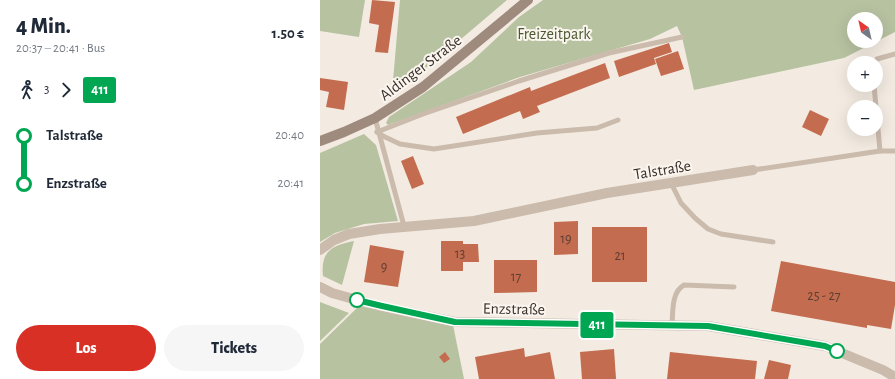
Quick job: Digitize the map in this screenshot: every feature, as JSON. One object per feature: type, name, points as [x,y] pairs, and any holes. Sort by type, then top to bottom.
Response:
[{"type":"main road","name":"Aldinger Straße","points":[[320,141],[374,118],[423,87],[528,0]]},
{"type":"street","name":"Talstraße","points":[[320,250],[334,240],[349,234],[380,228],[474,221],[607,193],[753,170]]},
{"type":"street","name":"Enzstraße","points":[[320,287],[332,293],[382,306],[455,322],[708,326],[825,346],[883,370],[895,377]]},
{"type":"lane","points":[[377,132],[511,84],[610,53],[682,36]]},
{"type":"lane","points":[[883,57],[895,54]]},
{"type":"lane","points":[[875,92],[880,152]]},
{"type":"lane","points":[[374,118],[404,226]]},
{"type":"lane","points":[[377,132],[400,144],[434,149],[537,133],[597,128],[618,120]]},
{"type":"lane","points":[[753,170],[895,151]]},
{"type":"lane","points":[[671,183],[681,203],[708,229],[721,234],[773,242]]},
{"type":"lane","points":[[672,326],[676,293],[679,288],[684,285],[734,287]]},
{"type":"green space","points":[[320,0],[365,0],[359,37],[320,31]]},
{"type":"green space","points":[[400,0],[507,0],[434,62],[392,92]]},
{"type":"green space","name":"Freizeitpark","points":[[543,0],[895,0],[895,32],[883,38],[883,12],[847,12],[847,48],[864,48],[844,58],[694,90],[682,37],[677,26],[650,39],[520,77],[388,125],[386,123],[389,117],[471,62],[519,17]]},
{"type":"green space","points":[[364,134],[376,145],[398,221],[364,224],[335,233],[320,242],[320,153]]},
{"type":"green space","points":[[354,241],[342,285],[323,276],[324,260],[330,250],[340,244]]},
{"type":"green space","points":[[320,302],[349,313],[320,341]]},
{"type":"green space","points":[[359,306],[453,325],[464,379],[320,379],[320,344]]},
{"type":"building","points":[[372,0],[395,2],[388,53],[375,52],[379,25],[369,23]]},
{"type":"building","points":[[669,43],[672,52],[654,58],[656,64],[619,77],[614,61]]},
{"type":"building","points":[[678,51],[684,69],[661,76],[655,59]]},
{"type":"building","points":[[605,63],[610,78],[537,106],[540,112],[523,119],[520,111],[463,134],[456,117],[530,87],[531,91]]},
{"type":"building","points":[[320,78],[348,82],[344,110],[326,107],[329,92],[320,90]]},
{"type":"building","points":[[810,110],[829,119],[821,136],[802,127]]},
{"type":"building","points":[[413,156],[424,184],[412,189],[401,161]]},
{"type":"building","points":[[578,221],[578,254],[554,255],[554,222]]},
{"type":"building","points":[[592,227],[647,227],[647,282],[592,282]]},
{"type":"building","points":[[441,241],[463,241],[463,244],[478,244],[479,262],[463,262],[463,271],[441,271]]},
{"type":"building","points":[[370,245],[404,251],[398,287],[364,282]]},
{"type":"building","points":[[494,260],[537,260],[537,292],[494,293]]},
{"type":"building","points":[[781,261],[895,282],[895,305],[891,329],[867,325],[867,328],[771,311]]},
{"type":"building","points":[[524,348],[525,357],[550,352],[555,379],[479,379],[475,357]]},
{"type":"building","points":[[614,349],[616,379],[582,379],[580,352]]},
{"type":"building","points":[[445,352],[450,359],[444,363],[439,357]]},
{"type":"building","points":[[670,352],[757,361],[755,379],[667,379]]},
{"type":"building","points":[[769,360],[791,365],[788,379],[764,379]]},
{"type":"bus line","name":"411","points":[[357,300],[455,322],[708,326],[825,346],[837,351]]}]
